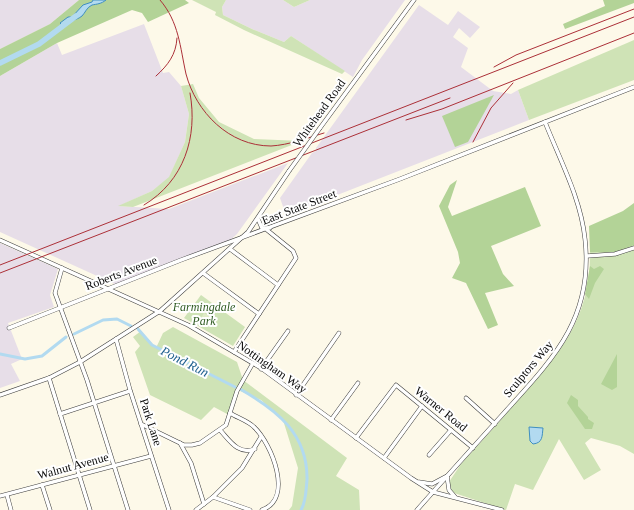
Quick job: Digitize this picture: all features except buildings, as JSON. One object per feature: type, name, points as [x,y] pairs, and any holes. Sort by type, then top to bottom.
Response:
[{"type":"street","name":"Whitehead Road","points":[[242,239],[258,218],[289,171],[414,0]]},
{"type":"street","name":"East State Street","points":[[0,395],[48,378],[80,362],[160,311],[242,239],[634,87]]},
{"type":"street","name":"Sculptors Way","points":[[418,510],[548,365],[567,337],[581,303],[585,280],[586,256],[583,226],[578,204],[545,122]]},
{"type":"street","points":[[234,352],[295,260],[296,255],[269,229],[262,228],[259,225],[258,218]]},
{"type":"street","name":"Roberts Avenue","points":[[9,328],[109,288],[242,239]]},
{"type":"street","name":"Nottingham Way","points":[[0,240],[160,311],[188,325],[253,363],[433,492],[502,510]]},
{"type":"street","points":[[586,256],[615,254],[634,248]]},
{"type":"street","points":[[230,249],[278,285]]},
{"type":"street","points":[[62,268],[55,290],[128,510]]},
{"type":"street","points":[[203,273],[259,314]]},
{"type":"street","points":[[261,369],[288,331]]},
{"type":"street","points":[[296,395],[339,333]]},
{"type":"street","name":"Park Lane","points":[[116,339],[130,391],[169,510]]},
{"type":"street","points":[[141,424],[180,443],[188,445],[196,444],[220,430],[228,422],[237,392],[253,363]]},
{"type":"street","points":[[48,378],[90,510]]},
{"type":"street","points":[[331,420],[358,383]]},
{"type":"street","name":"Warner Road","points":[[356,438],[396,385],[473,448]]},
{"type":"street","points":[[60,414],[130,391]]},
{"type":"street","points":[[466,398],[495,424]]},
{"type":"street","points":[[384,458],[422,406]]},
{"type":"street","points":[[230,413],[251,425],[261,437],[274,462],[278,480],[274,501],[270,506],[262,510]]},
{"type":"street","points":[[220,430],[238,448],[248,450],[255,448]]},
{"type":"street","points":[[429,455],[451,430]]},
{"type":"street","points":[[196,510],[236,476],[261,437]]},
{"type":"street","points":[[180,443],[191,463],[204,504]]},
{"type":"street","name":"Walnut Avenue","points":[[0,496],[152,456]]},
{"type":"street","points":[[418,482],[432,484],[447,476],[448,490],[456,498]]},
{"type":"street","points":[[42,485],[50,510]]},
{"type":"street","points":[[7,494],[11,510]]},
{"type":"street","points":[[213,497],[250,510]]},
{"type":"street","points":[[482,505],[494,510]]},
{"type":"shaded area","points":[[0,0],[79,0],[50,24],[0,49]]},
{"type":"shaded area","points":[[226,0],[283,0],[294,7],[310,0],[405,0],[362,60],[353,77],[291,36],[284,42],[223,15],[222,7]]},
{"type":"shaded area","points":[[419,5],[448,25],[458,11],[480,27],[470,38],[459,28],[453,37],[468,48],[461,67],[493,91],[511,94],[518,90],[529,120],[286,215],[280,198],[312,153],[316,151],[316,148]]},
{"type":"shaded area","points":[[144,24],[163,73],[169,72],[181,86],[189,114],[185,142],[169,178],[152,191],[119,206],[169,209],[288,163],[237,234],[226,244],[117,285],[0,232],[0,76],[57,43],[62,55]]},
{"type":"shaded area","points":[[0,243],[58,269],[50,295],[54,307],[8,323],[22,359],[11,364],[20,381],[0,388]]},
{"type":"green space","points":[[79,0],[96,0],[81,8],[69,20],[77,18],[86,9],[94,4],[106,0],[185,0],[189,3],[148,22],[142,13],[132,10],[57,43],[0,76],[0,49],[50,24]]},
{"type":"green space","points":[[192,0],[226,0],[222,7],[223,15],[284,42],[291,36],[345,71],[342,74],[244,30],[215,15],[216,12]]},
{"type":"green space","points":[[283,0],[310,0],[294,7]]},
{"type":"green space","points":[[603,0],[634,0],[634,3],[565,29],[563,24],[605,6]]},
{"type":"green space","points":[[634,40],[634,80],[529,120],[518,90]]},
{"type":"green space","points":[[193,84],[199,98],[219,122],[254,139],[302,141],[133,207],[118,206],[152,191],[169,177],[185,142],[189,114],[181,86]]},
{"type":"green space","points":[[494,95],[468,142],[455,147],[442,116]]},
{"type":"green space","points":[[457,180],[448,207],[452,216],[525,187],[541,226],[491,246],[503,274],[514,286],[485,293],[498,325],[488,329],[466,283],[452,278],[460,263],[458,252],[439,206],[450,185]]},
{"type":"green space","points":[[634,203],[634,245],[615,252],[590,252],[589,226],[623,211]]},
{"type":"green space","points":[[634,241],[634,454],[620,446],[591,438],[585,443],[601,470],[584,480],[559,439],[533,490],[515,484],[506,510],[454,493],[451,490],[449,482],[461,464],[534,383],[548,366],[571,332],[586,294],[590,248]]},
{"type":"green space","points":[[590,266],[594,269],[600,266],[604,269],[595,283],[589,299],[585,294]]},
{"type":"green space","name":"Farmingdale Park","points":[[201,295],[245,327],[233,346],[184,318]]},
{"type":"green space","points":[[204,313],[216,320],[212,327],[200,320]]},
{"type":"green space","points":[[173,327],[237,362],[243,380],[347,458],[336,476],[359,490],[360,510],[289,510],[292,506],[298,468],[283,420],[261,400],[238,390],[229,415],[214,407],[201,420],[150,395],[135,352],[140,346],[133,337],[141,331],[156,348],[163,333]]},
{"type":"green space","points":[[617,354],[617,387],[612,390],[601,384]]},
{"type":"green space","points":[[571,395],[578,400],[578,406],[588,417],[588,419],[594,423],[592,429],[585,429],[567,403]]},
{"type":"water","points":[[93,0],[106,0],[90,6],[80,18],[62,25],[60,23],[68,17],[72,17],[83,5],[92,2]]},
{"type":"water","points":[[529,427],[543,428],[542,436],[539,442],[533,444],[530,441]]},
{"type":"waterway","points":[[0,63],[39,44],[76,16]]},
{"type":"waterway","name":"Pond Run","points":[[74,334],[103,320],[117,319],[131,326]]},
{"type":"waterway","name":"Pond Run","points":[[138,329],[152,345],[235,387]]},
{"type":"waterway","name":"Pond Run","points":[[0,354],[25,359],[42,356],[66,337]]},
{"type":"waterway","name":"Pond Run","points":[[240,389],[254,397],[278,415],[288,425],[296,437],[302,449],[306,464],[306,492],[301,510]]},
{"type":"railway","points":[[160,0],[175,26],[186,74],[191,88],[206,113],[216,124],[241,140],[271,146],[291,143],[324,133]]},
{"type":"railway","points":[[494,67],[516,55],[634,9]]},
{"type":"railway","points":[[0,265],[634,17]]},
{"type":"railway","points":[[406,120],[442,109],[634,33]]},
{"type":"railway","points":[[156,76],[171,59],[175,50],[177,38]]},
{"type":"railway","points":[[473,142],[491,108],[513,83]]},
{"type":"railway","points":[[144,205],[158,195],[169,184],[178,171],[185,156],[190,141],[192,126],[190,93]]},
{"type":"railway","points":[[0,273],[450,98]]}]
